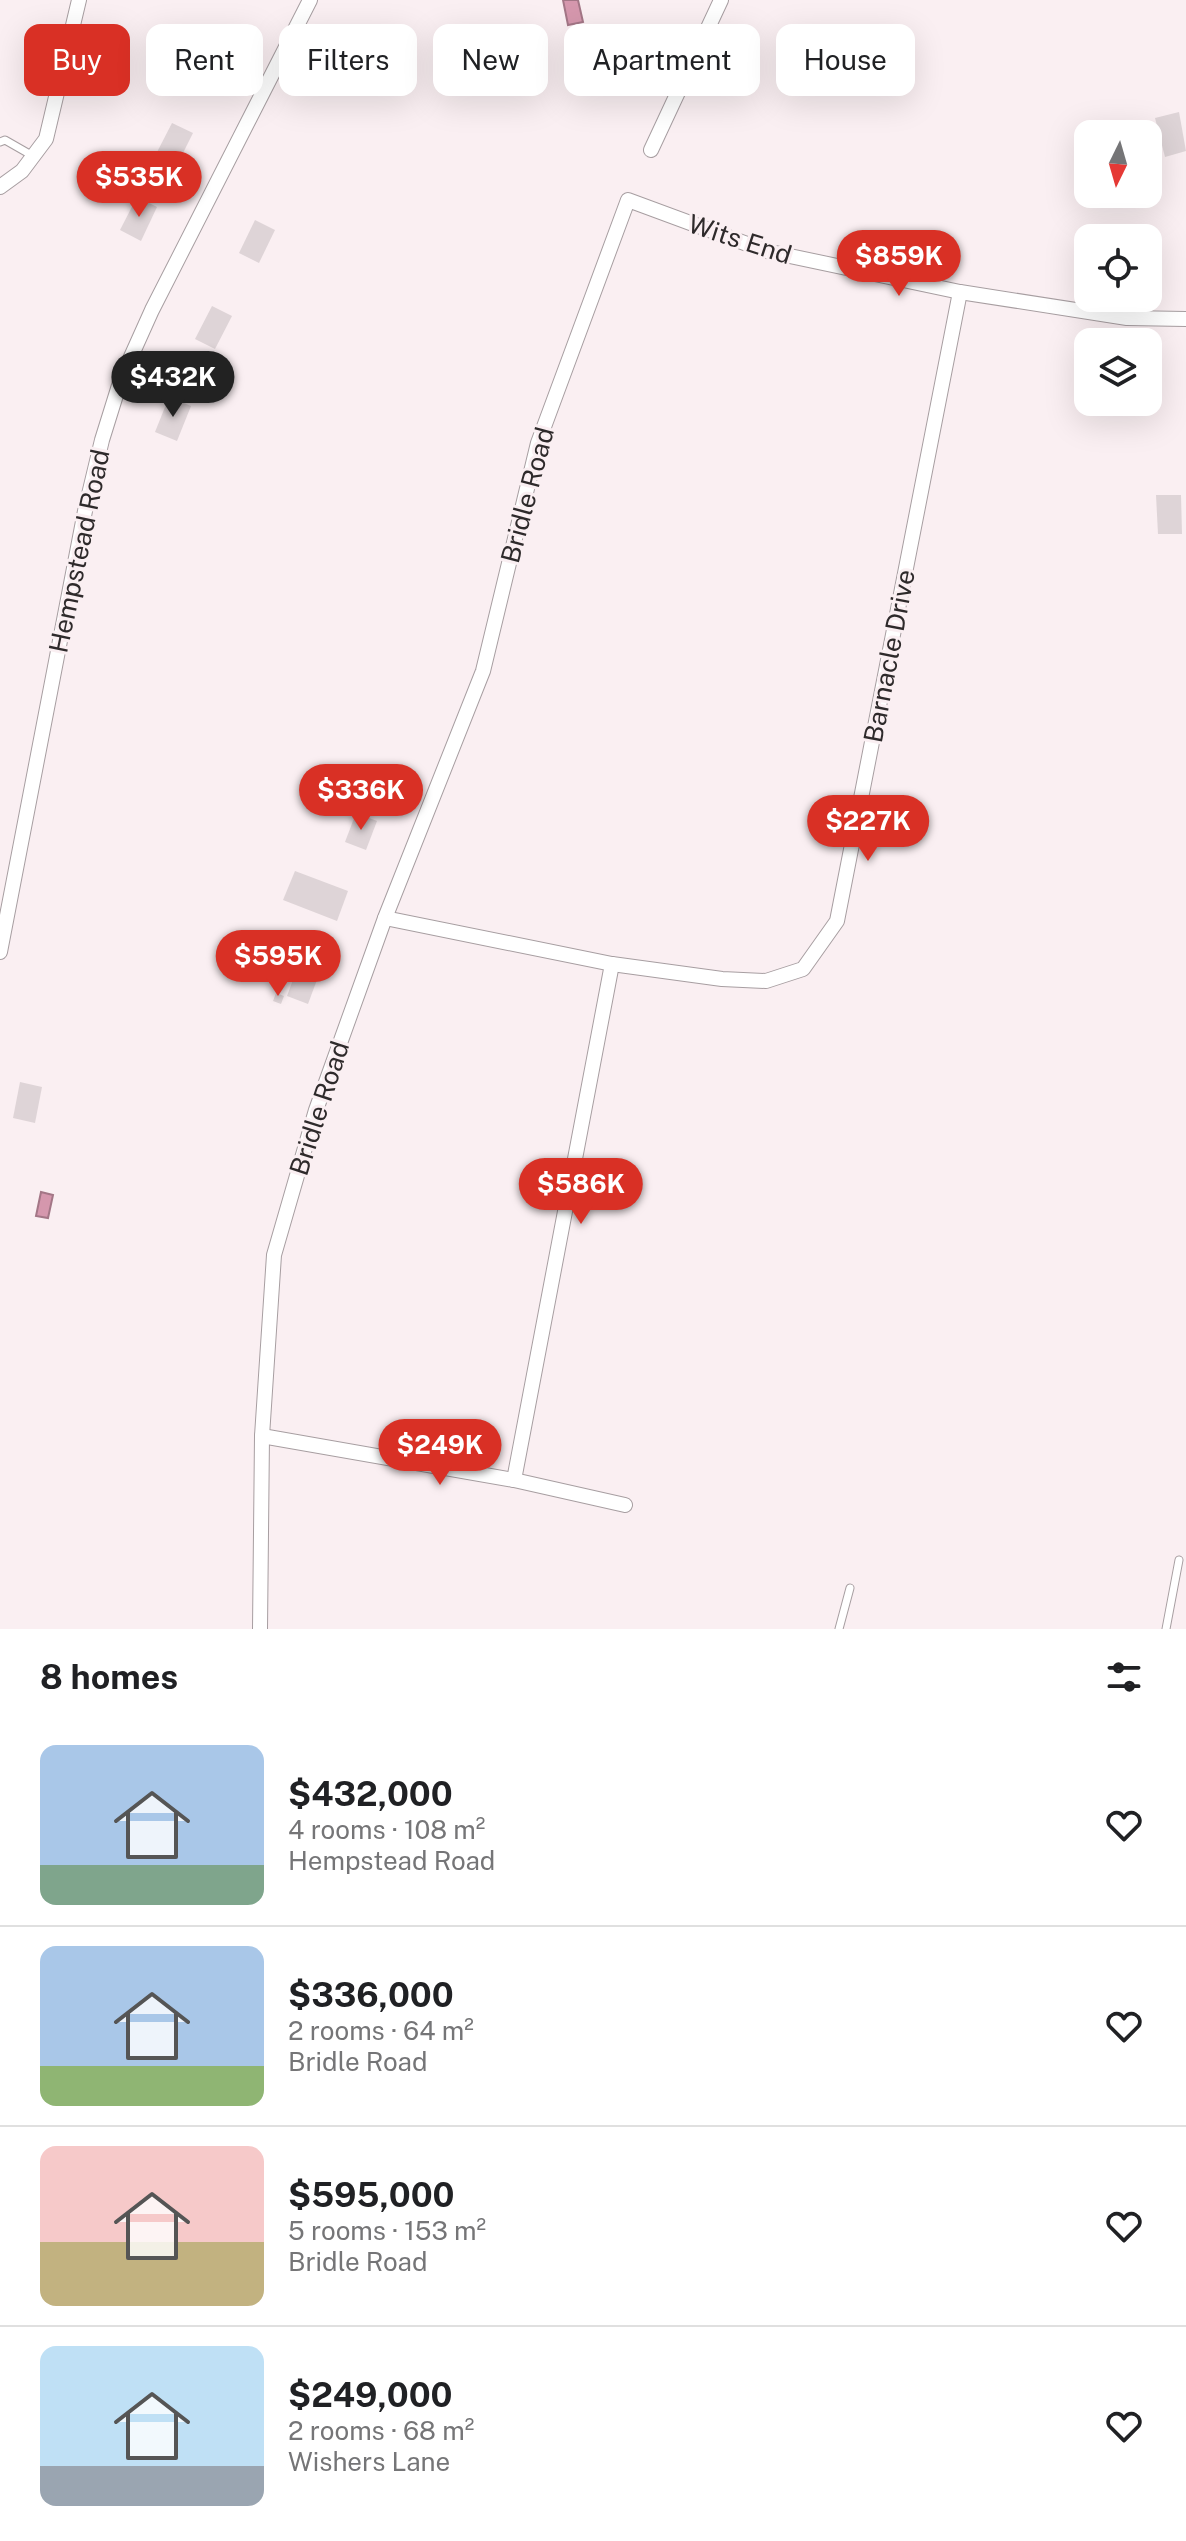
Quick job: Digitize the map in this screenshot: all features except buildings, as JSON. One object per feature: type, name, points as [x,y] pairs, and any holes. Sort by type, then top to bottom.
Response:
[{"type":"street","points":[[0,187],[22,171],[46,139],[79,0]]},
{"type":"street","name":"Hempstead Road","points":[[0,952],[85,511],[121,379],[152,310],[310,0]]},
{"type":"street","points":[[651,150],[721,0]]},
{"type":"street","name":"Wits End","points":[[628,200],[766,251],[960,292],[1127,318],[1186,319]]},
{"type":"street","name":"Bridle Road","points":[[260,1629],[262,1436],[274,1255],[316,1110],[385,918],[483,671],[538,443],[628,200]]},
{"type":"street","name":"Barnacle Drive","points":[[385,918],[612,964],[722,979],[766,981],[803,969],[837,921],[960,292]]},
{"type":"street","points":[[514,1480],[612,964]]},
{"type":"street","points":[[262,1436],[514,1480],[625,1505]]},
{"type":"lane","points":[[0,142],[5,140],[33,156]]},
{"type":"lane","points":[[1166,1629],[1179,1560]]},
{"type":"lane","points":[[839,1629],[850,1588]]},
{"type":"shaded area","points":[[563,0],[578,0],[583,22],[568,24]]},
{"type":"shaded area","points":[[41,1192],[53,1195],[48,1218],[36,1216]]}]
